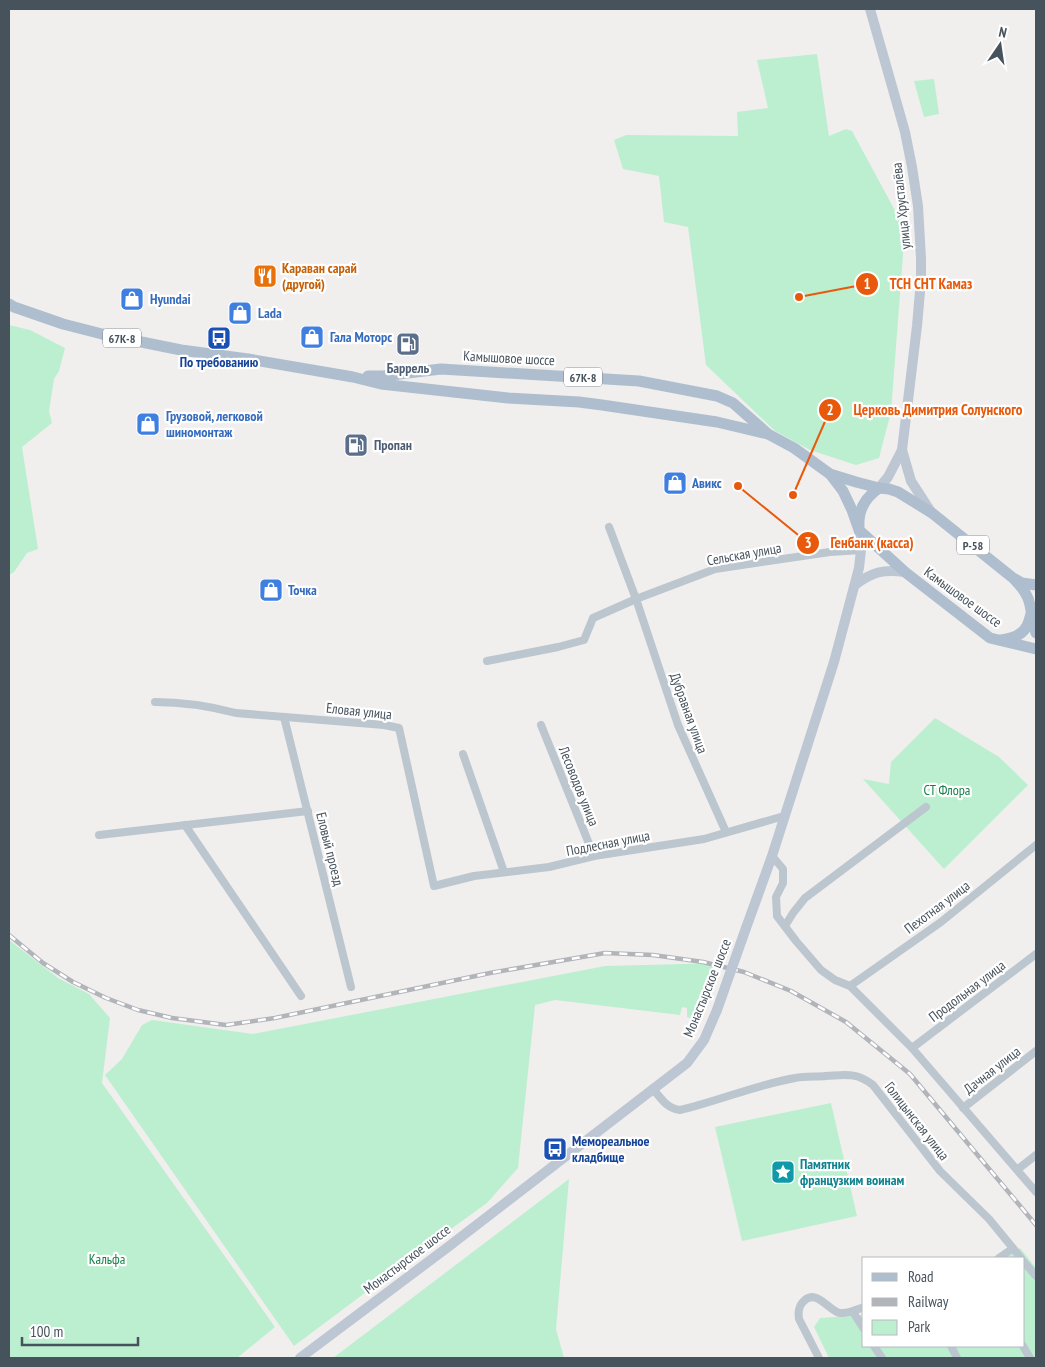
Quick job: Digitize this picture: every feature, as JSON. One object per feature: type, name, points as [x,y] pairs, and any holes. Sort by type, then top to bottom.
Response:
[{"type":"main road","name":"улица Хрусталёва","points":[[870,9],[904,132],[913,174],[918,206],[921,258],[917,326],[902,450],[888,477],[879,488]]},
{"type":"main road","name":"Камышовое шоссе","points":[[9,304],[63,324],[181,350],[248,359],[352,377],[381,384],[508,398],[579,402],[717,422],[768,434]]},
{"type":"main road","name":"Камышовое шоссе","points":[[352,377],[384,376],[442,369],[639,381],[718,396],[733,403],[768,434],[794,448],[830,474],[898,492],[932,513],[1013,578],[1036,586]]},
{"type":"main road","points":[[902,450],[912,480],[932,513]]},
{"type":"main road","name":"67К-8","points":[[830,474],[852,510],[859,530]]},
{"type":"main road","name":"Монастырское шоссе","points":[[300,1358],[687,1063],[704,1040],[717,1010],[772,856],[834,662],[859,568],[861,550],[858,520],[860,510],[871,494],[879,488]]},
{"type":"main road","name":"Камышовое шоссе","points":[[859,530],[905,572],[990,638],[1036,649]]},
{"type":"main road","points":[[855,585],[866,577],[878,572],[892,570],[905,572]]},
{"type":"main road","name":"Р-58","points":[[1013,578],[1023,589],[1033,611],[1036,633]]},
{"type":"main road","points":[[997,640],[1015,637],[1022,632],[1028,625],[1033,611]]},
{"type":"street","name":"Дубравная улица","points":[[609,527],[636,599],[678,725],[726,832]]},
{"type":"street","name":"Сельская улица","points":[[487,661],[584,640],[593,618],[636,599],[716,569],[830,552],[861,550]]},
{"type":"street","name":"Еловая улица","points":[[155,702],[181,702],[236,713],[384,725],[399,728],[434,886]]},
{"type":"street","name":"Еловый проезд","points":[[284,717],[351,986]]},
{"type":"street","name":"Лесоводов улица","points":[[541,725],[594,856]]},
{"type":"street","points":[[463,754],[504,872]]},
{"type":"street","points":[[785,926],[805,898],[926,807]]},
{"type":"street","points":[[99,834],[308,811]]},
{"type":"street","name":"Подлесная улица","points":[[434,886],[474,876],[548,867],[594,856],[704,839],[784,816]]},
{"type":"street","points":[[185,825],[301,996]]},
{"type":"street","name":"Пехотная улица","points":[[850,986],[941,922],[1036,845]]},
{"type":"street","points":[[772,856],[783,868],[782,883],[776,898],[777,916],[796,941],[821,970],[835,980],[850,986],[912,1048],[1036,1192]]},
{"type":"street","name":"Продольная улица","points":[[912,1048],[1036,954]]},
{"type":"street","name":"Дачная улица","points":[[963,1108],[1036,1051]]},
{"type":"street","name":"Голицынская улица","points":[[653,1089],[667,1106],[680,1110],[764,1085],[797,1078],[846,1074],[856,1075],[865,1079],[873,1085],[940,1171],[990,1219],[1020,1257]]},
{"type":"street","points":[[1018,1169],[1036,1155]]},
{"type":"street","points":[[1000,1257],[1012,1249]]},
{"type":"street","points":[[1025,1263],[1036,1276]]},
{"type":"street","points":[[819,1358],[799,1319],[798,1314],[801,1304],[810,1298],[815,1298],[820,1299],[836,1312],[853,1312],[862,1308]]},
{"type":"street","points":[[853,1312],[862,1326]]},
{"type":"street","points":[[875,1347],[882,1358]]},
{"type":"street","points":[[1024,1347],[1030,1358]]},
{"type":"green space","points":[[817,54],[829,136],[846,129],[852,131],[905,229],[891,412],[879,458],[856,465],[810,450],[775,431],[706,365],[688,227],[664,222],[659,176],[623,169],[614,140],[626,135],[738,136],[737,112],[768,108],[757,60]]},
{"type":"green space","points":[[934,79],[939,114],[924,117],[914,81]]},
{"type":"green space","points":[[9,325],[30,330],[65,348],[59,371],[54,379],[49,411],[52,423],[22,447],[38,549],[27,553],[14,572],[9,575]]},
{"type":"green space","name":"СТ Флора","points":[[935,718],[999,757],[1028,785],[944,869],[863,779],[889,784],[891,762]]},
{"type":"green space","name":"Кальфа","points":[[9,940],[58,978],[89,994],[110,1018],[102,1083],[275,1327],[237,1358],[9,1358]]},
{"type":"green space","points":[[723,963],[695,1020],[687,1017],[687,1008],[682,1007],[680,1015],[555,1000],[535,1005],[518,1168],[487,1203],[294,1346],[105,1075],[122,1059],[142,1025],[152,1020],[253,1034],[605,966]]},
{"type":"green space","points":[[831,1103],[857,1216],[742,1241],[715,1127]]},
{"type":"green space","points":[[569,1179],[556,1329],[564,1358],[333,1358]]},
{"type":"green space","points":[[1020,1248],[1036,1268],[1036,1358],[829,1358],[814,1327],[820,1318],[862,1315],[862,1347],[1025,1347],[1025,1257],[1008,1257]]},
{"type":"railway","points":[[9,935],[43,963],[73,982],[106,998],[138,1010],[172,1018],[226,1025],[275,1018],[490,973],[605,953],[653,955],[703,962],[744,972],[791,991],[846,1022],[910,1074],[1036,1225]]},
{"type":"place","name":"Караван сарай (другой)","points":[[265,276]]},
{"type":"place","name":"ТСН СНТ Камаз","points":[[799,297]]},
{"type":"place","name":"Hyundai","points":[[132,299]]},
{"type":"place","name":"Lada","points":[[240,313]]},
{"type":"place","name":"Гала Моторс","points":[[312,337]]},
{"type":"place","name":"По требованию","points":[[219,338]]},
{"type":"place","name":"Баррель","points":[[408,344]]},
{"type":"place","name":"Грузовой, легковой шиномонтаж","points":[[148,424]]},
{"type":"place","name":"Пропан","points":[[356,445]]},
{"type":"place","name":"Авикс","points":[[675,483]]},
{"type":"place","name":"Генбанк (касса)","points":[[738,486]]},
{"type":"place","name":"Церковь Димитрия Солунского","points":[[793,495]]},
{"type":"place","name":"Точка","points":[[271,590]]},
{"type":"place","name":"Мемореальное кладбище","points":[[555,1149]]},
{"type":"place","name":"Памятник французким воинам","points":[[783,1172]]}]
